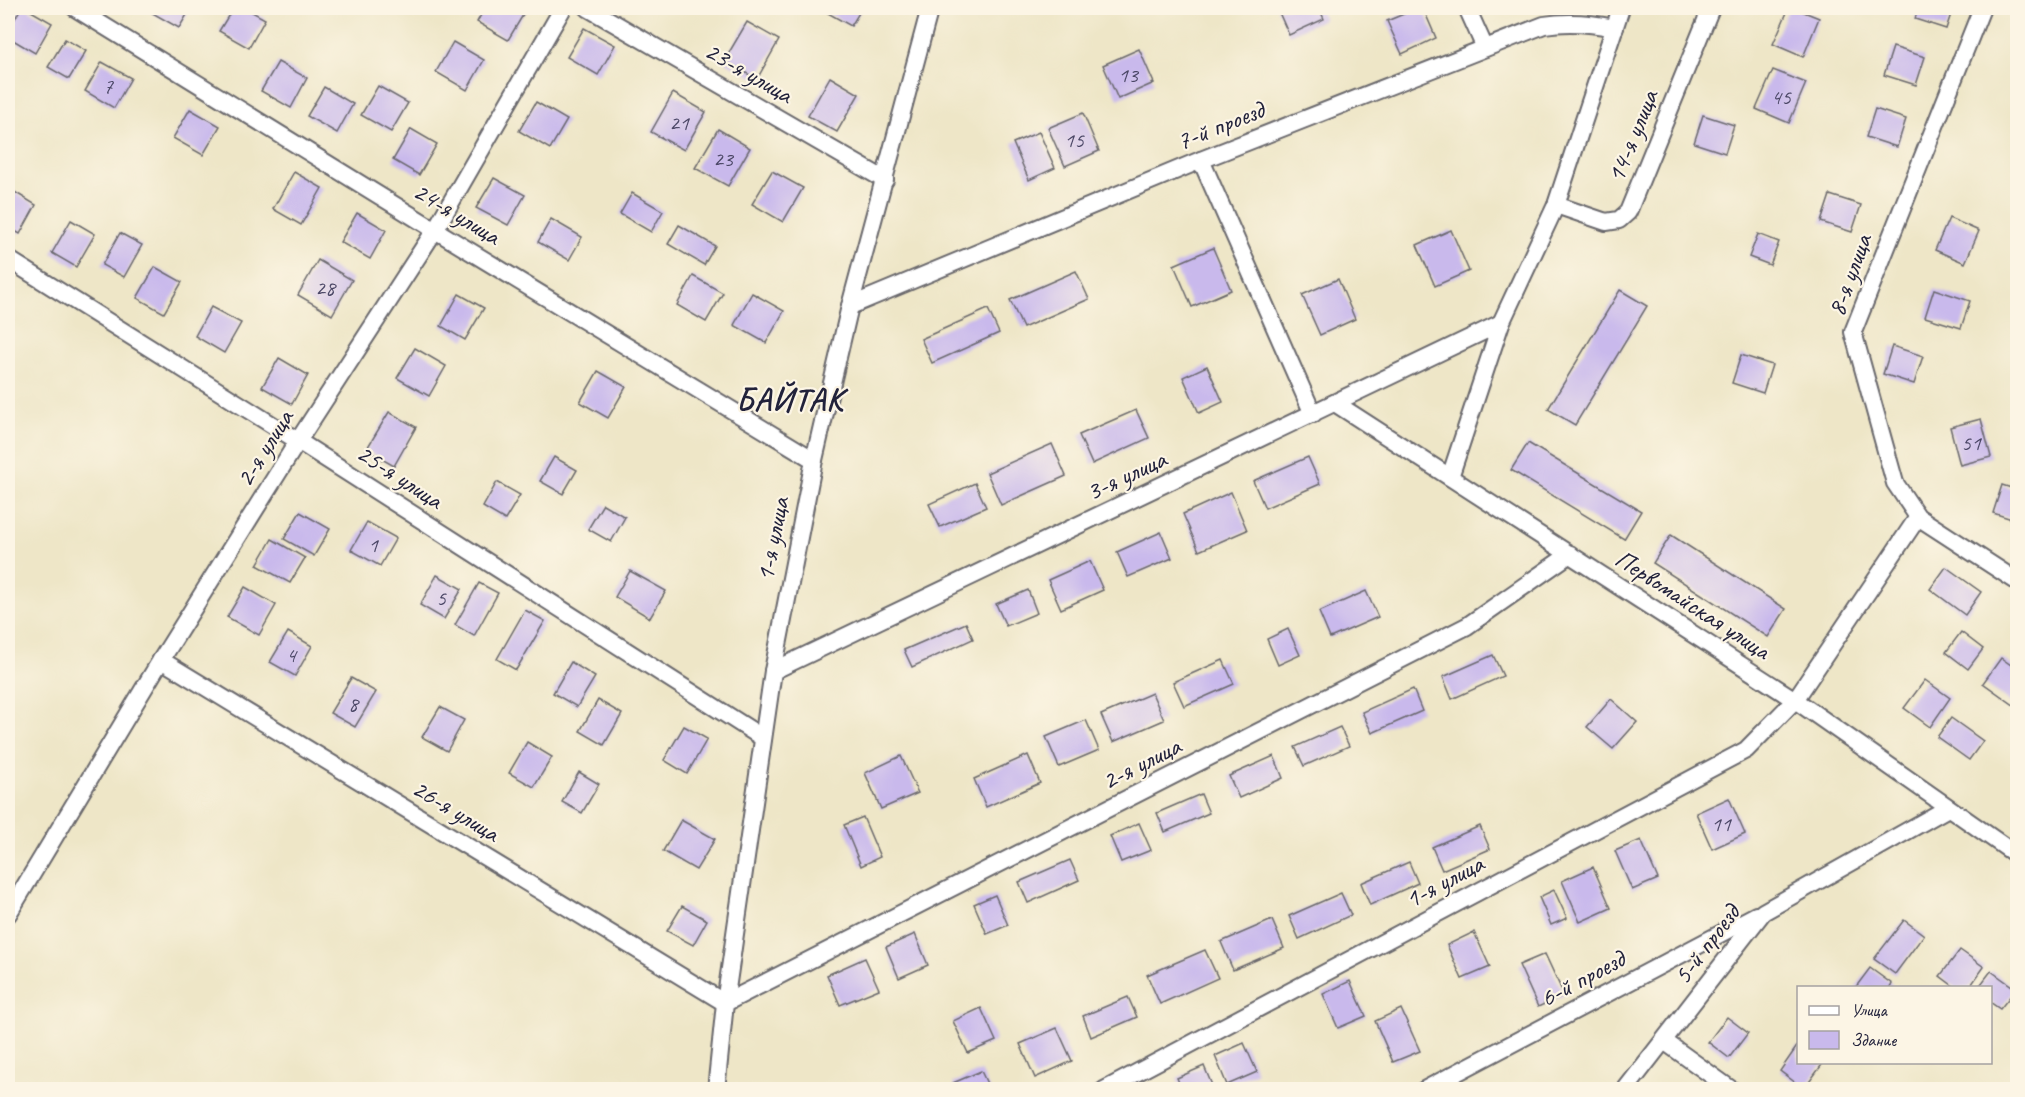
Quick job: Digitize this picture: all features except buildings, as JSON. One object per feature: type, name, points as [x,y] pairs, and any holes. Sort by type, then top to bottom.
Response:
[{"type":"street","name":"24-я улица","points":[[75,8],[814,460]]},
{"type":"street","name":"2-я улица","points":[[8,914],[161,660],[298,441],[435,230],[563,8]]},
{"type":"street","name":"23-я улица","points":[[588,8],[885,180]]},
{"type":"street","name":"1-я улица","points":[[716,1089],[725,1003],[773,671],[814,460],[850,306],[930,8]]},
{"type":"street","points":[[1467,8],[1485,48]]},
{"type":"street","points":[[1450,477],[1501,323],[1556,205],[1622,8]]},
{"type":"street","name":"14-я улица","points":[[1556,205],[1606,222],[1619,220],[1628,212],[1712,8]]},
{"type":"street","name":"8-я улица","points":[[1982,8],[1853,332],[1895,483],[1917,518],[2018,582]]},
{"type":"street","name":"7-й проезд","points":[[850,306],[1201,160],[1544,25],[1565,22],[1615,28]]},
{"type":"street","points":[[1201,160],[1313,414]]},
{"type":"street","name":"25-я улица","points":[[8,259],[763,738]]},
{"type":"street","name":"3-я улица","points":[[773,671],[1501,323]]},
{"type":"street","name":"Первомайская улица","points":[[1335,403],[1795,700],[1948,808],[2015,850]]},
{"type":"street","name":"1-я улица","points":[[1104,1089],[1746,750],[1795,700],[1917,518]]},
{"type":"street","name":"2-я улица","points":[[725,1003],[1467,626],[1570,555]]},
{"type":"street","name":"26-я улица","points":[[161,660],[725,1003]]},
{"type":"street","name":"5-й проезд","points":[[1625,1089],[1762,912],[1948,808]]},
{"type":"street","name":"6-й проезд","points":[[1424,1089],[1762,912]]},
{"type":"street","points":[[1664,1041],[1732,1089]]},
{"type":"district","name":"БАЙТАК","points":[[790,399]]}]
